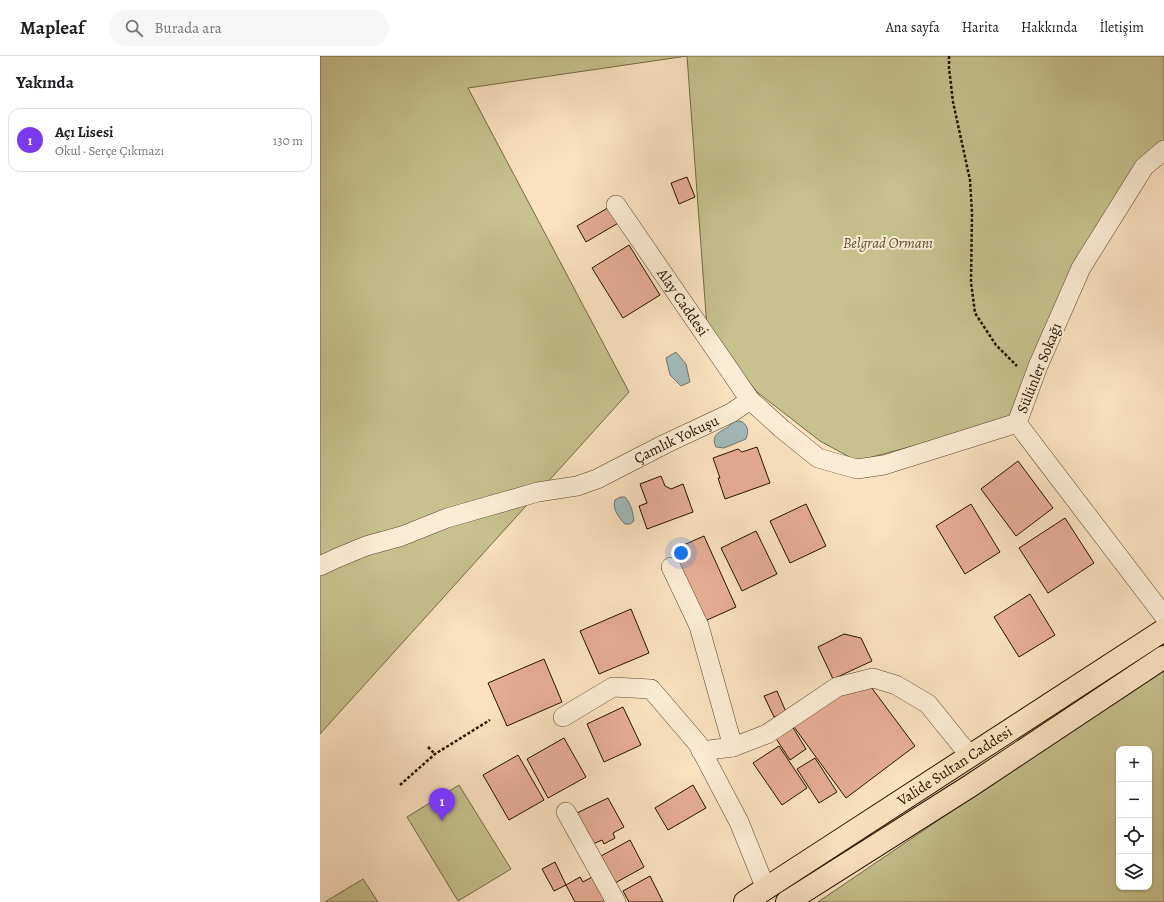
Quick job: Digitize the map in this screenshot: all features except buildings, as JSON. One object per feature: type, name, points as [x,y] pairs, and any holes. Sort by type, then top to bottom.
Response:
[{"type":"main road","name":"Valide Sultan Caddesi","points":[[745,902],[1164,630]]},
{"type":"main road","name":"Valide Sultan Caddesi","points":[[787,902],[970,786],[1164,657]]},
{"type":"street","name":"Sülünler Sokağı","points":[[1164,150],[1144,167],[1082,268],[1034,379],[1017,423],[1164,616]]},
{"type":"street","name":"Alay Caddesi","points":[[616,205],[750,400]]},
{"type":"street","points":[[750,400],[780,428],[818,458],[857,469],[884,465],[1017,423]]},
{"type":"street","name":"Çamlık Yokuşu","points":[[320,566],[366,546],[402,536],[447,518],[538,492],[577,486],[597,479],[665,444],[731,413],[750,400]]},
{"type":"street","points":[[671,567],[699,626],[733,748]]},
{"type":"street","points":[[701,751],[733,748],[767,734],[838,687],[873,678],[896,685],[928,704],[970,756]]},
{"type":"street","points":[[563,717],[613,688],[651,689],[698,744],[739,822],[766,888]]},
{"type":"street","points":[[566,812],[616,902]]},
{"type":"path","points":[[949,56],[953,102],[970,180],[972,212],[971,282],[975,313],[996,345],[1016,365],[1034,379]]},
{"type":"path","points":[[400,785],[435,754],[490,720]]},
{"type":"path","points":[[428,747],[435,754]]},
{"type":"green space","points":[[320,56],[687,56],[468,88],[629,392],[320,734]]},
{"type":"green space","name":"Belgrad Ormanı","points":[[687,56],[1164,56],[1164,146],[1081,268],[1017,423],[917,445],[857,461],[820,441],[757,392],[707,328]]},
{"type":"green space","points":[[1164,667],[1164,902],[818,902]]},
{"type":"green space","points":[[459,785],[511,869],[458,901],[407,817]]},
{"type":"green space","points":[[363,879],[378,902],[325,902]]},
{"type":"water","points":[[676,352],[686,364],[690,382],[681,386],[670,375],[666,358]]},
{"type":"water","points":[[740,421],[745,424],[747,428],[746,439],[724,448],[716,447],[714,440],[717,434],[733,422]]},
{"type":"water","points":[[620,497],[625,497],[629,502],[634,521],[630,524],[625,524],[615,510],[615,500]]},
{"type":"place","name":"Açı Lisesi","points":[[442,821]]}]
